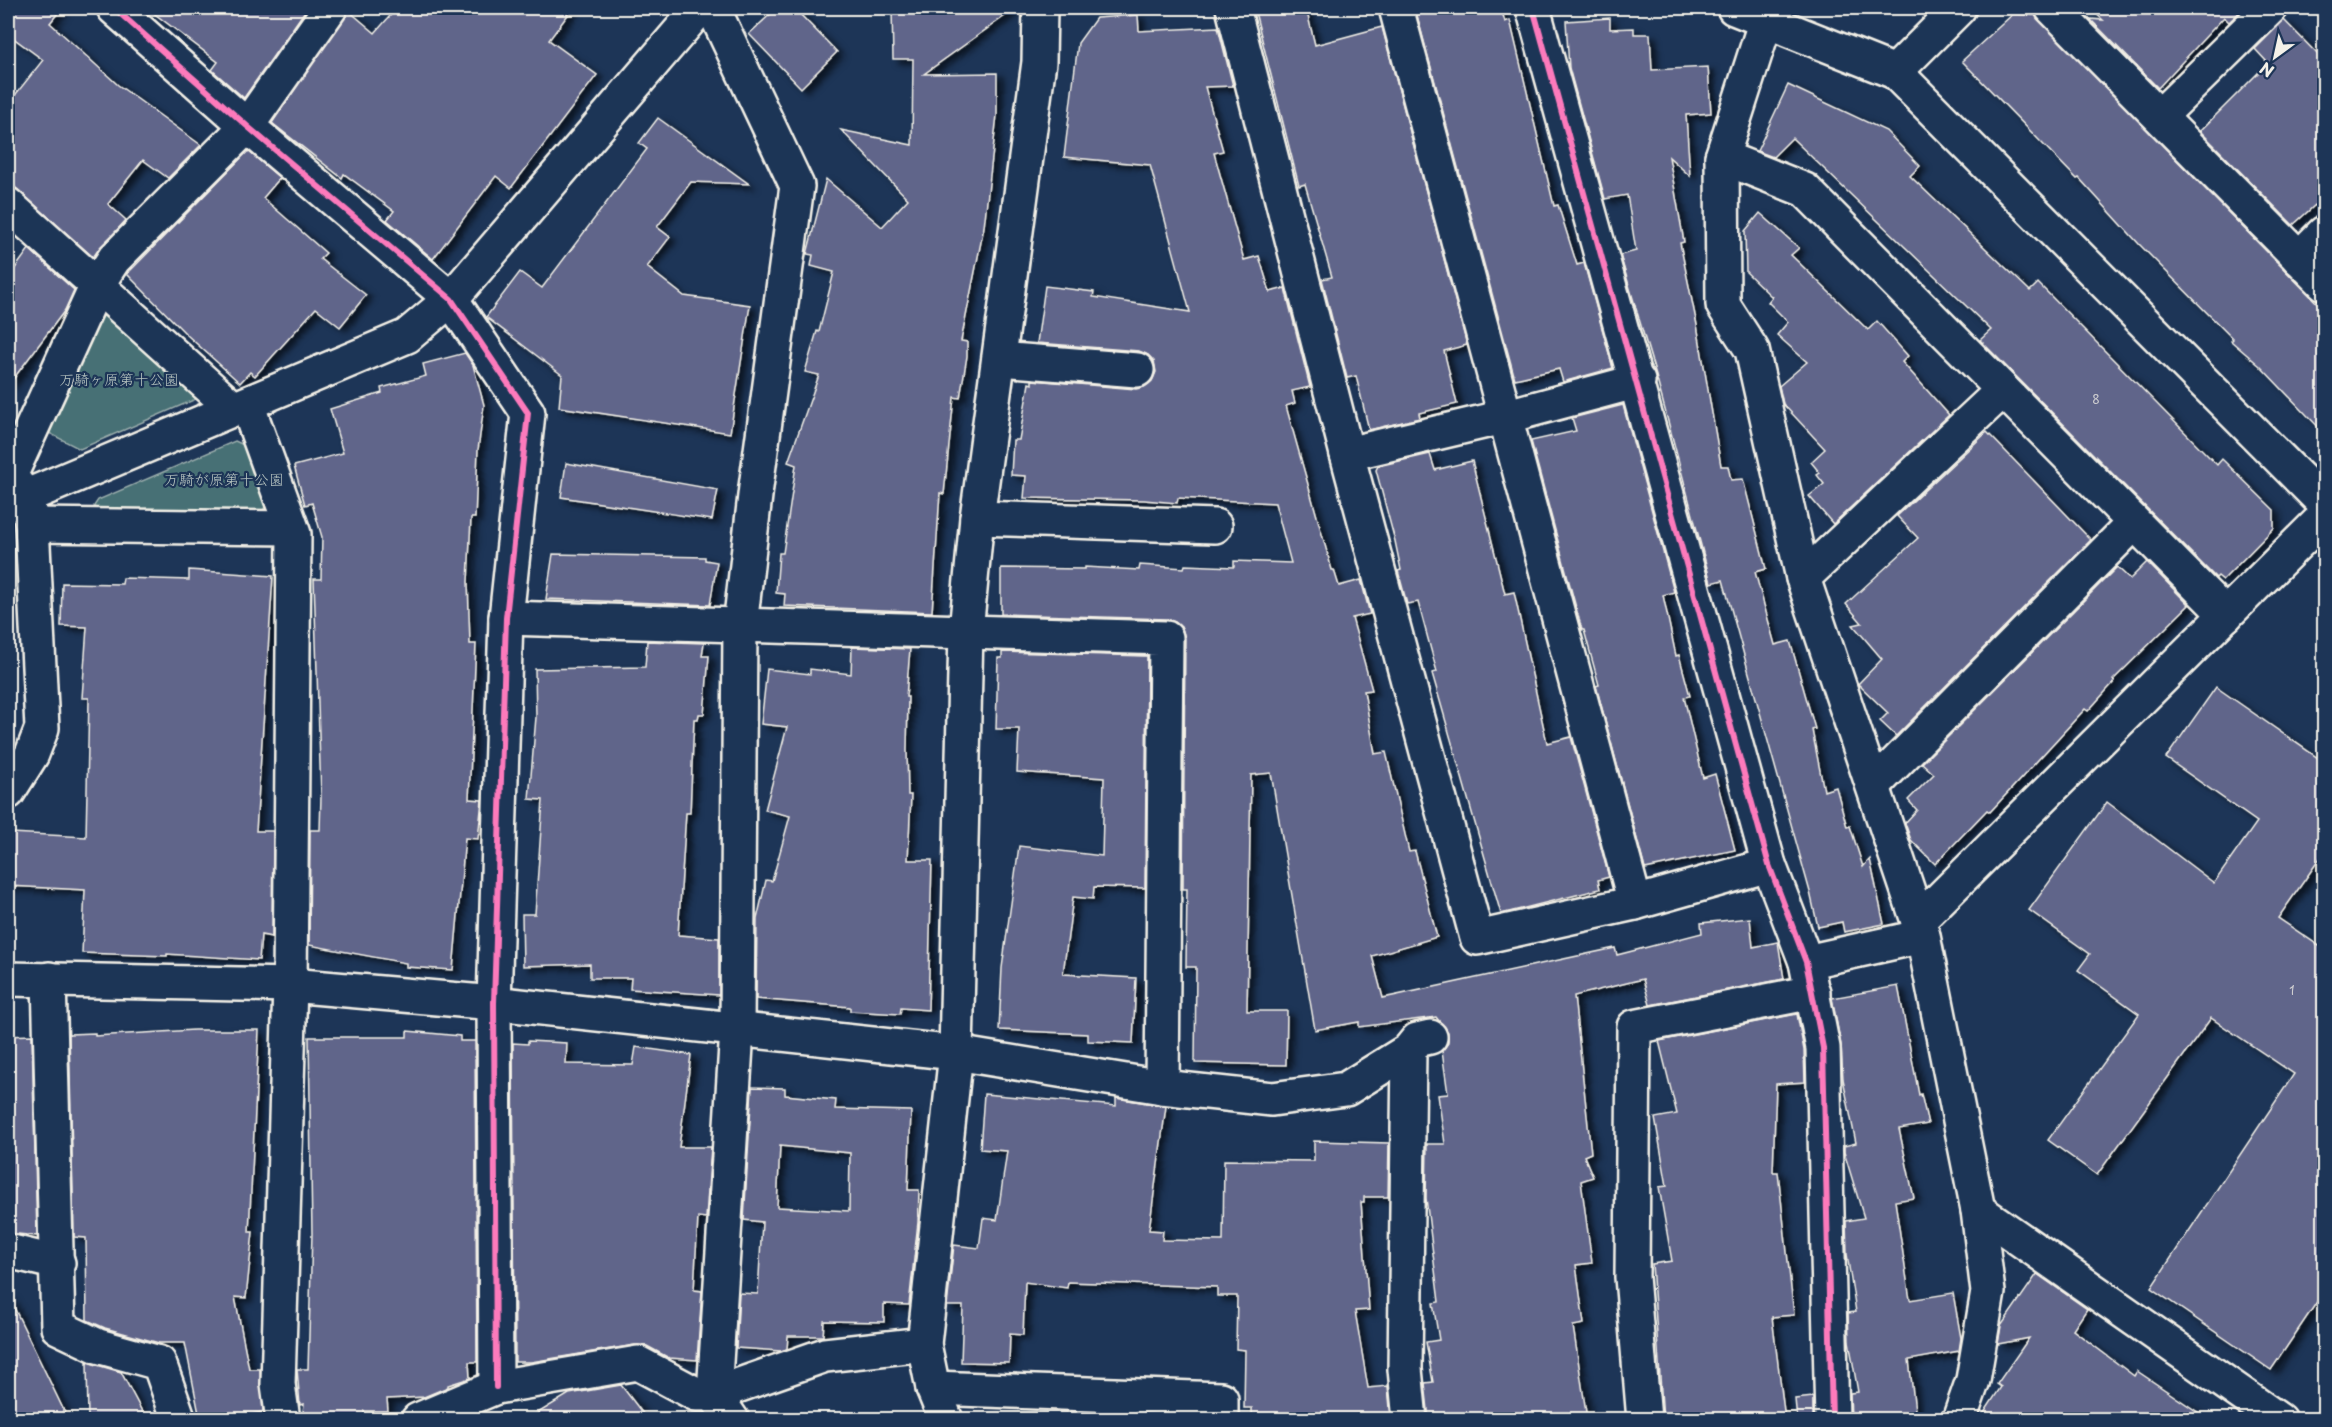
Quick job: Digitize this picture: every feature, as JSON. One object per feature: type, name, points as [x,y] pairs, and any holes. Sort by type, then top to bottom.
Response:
[{"type":"street","points":[[114,8],[247,126],[451,299],[528,413],[506,618],[494,1003],[496,1387]]},
{"type":"street","points":[[8,792],[32,754],[42,728],[17,495],[97,285],[114,259],[247,126],[330,8]]},
{"type":"street","points":[[17,495],[240,407],[407,336],[451,299],[700,8]]},
{"type":"street","points":[[713,8],[797,186],[756,487],[740,626],[737,1030],[723,1407]]},
{"type":"street","points":[[946,1419],[933,1388],[924,1344],[956,1053],[966,631],[977,518],[1040,62],[1040,8]]},
{"type":"street","points":[[1233,8],[1347,454],[1477,938],[1635,903],[1769,865]]},
{"type":"street","points":[[1396,8],[1635,903]]},
{"type":"street","points":[[1533,8],[1638,381],[1769,865],[1809,977],[1823,1048],[1832,1419]]},
{"type":"street","points":[[1895,72],[1959,8]]},
{"type":"street","points":[[2052,8],[2325,283]]},
{"type":"street","points":[[2160,116],[2270,8]]},
{"type":"street","points":[[1959,1419],[1973,1380],[1988,1292],[1978,1210],[1920,928],[1803,578],[1752,350],[1723,305],[1722,157],[1745,11],[1895,72],[2325,503]]},
{"type":"street","points":[[1722,157],[1805,190],[2226,615]]},
{"type":"street","points":[[8,205],[97,285],[240,407],[291,528],[294,546],[290,985],[278,1384],[283,1419]]},
{"type":"street","points":[[2299,258],[2325,233]]},
{"type":"street","points":[[999,359],[1137,370]]},
{"type":"street","points":[[1347,454],[1504,417],[1638,381]]},
{"type":"street","points":[[1803,578],[2003,390]]},
{"type":"street","points":[[17,495],[291,528]]},
{"type":"street","points":[[1644,1419],[1632,1277],[1626,1024],[1809,977],[1920,928],[2325,517]]},
{"type":"street","points":[[977,518],[1215,525]]},
{"type":"street","points":[[1874,785],[2134,523]]},
{"type":"street","points":[[506,618],[1166,638],[1162,1087]]},
{"type":"street","points":[[8,979],[290,985],[494,1003],[956,1053],[1162,1087],[1272,1099],[1346,1089],[1419,1043],[1405,1368],[1410,1419]]},
{"type":"street","points":[[49,979],[58,1327],[98,1346],[159,1363],[179,1419]]},
{"type":"street","points":[[1978,1210],[2279,1419]]},
{"type":"street","points":[[8,1251],[58,1263]]},
{"type":"street","points":[[723,1407],[825,1355],[924,1344]]},
{"type":"street","points":[[418,1419],[496,1387],[638,1363],[723,1407]]},
{"type":"street","points":[[933,1388],[1221,1399],[1221,1419]]},
{"type":"green space","name":"万騎ヶ原第十公園","points":[[106,306],[198,387],[196,399],[80,449],[47,432],[94,314]]},
{"type":"green space","name":"万騎が原第十公園","points":[[235,441],[248,447],[267,504],[261,513],[97,511],[94,506],[98,500]]},
{"type":"building","points":[[8,8],[62,8],[50,23],[118,85],[201,145],[168,178],[143,160],[108,204],[126,220],[93,257],[8,181],[8,104],[43,60],[8,34]]},
{"type":"building","points":[[147,8],[307,8],[244,98],[212,70],[218,62]]},
{"type":"building","points":[[397,8],[573,8],[549,40],[597,75],[511,188],[496,176],[433,259],[387,220],[394,211],[344,174],[342,178],[272,123],[348,10],[375,33]]},
{"type":"building","points":[[777,8],[794,8],[837,52],[801,88],[749,34]]},
{"type":"building","points":[[892,8],[1016,8],[924,74],[997,73],[997,115],[984,227],[961,341],[967,342],[967,356],[960,398],[954,397],[944,494],[940,493],[932,612],[784,606],[785,594],[776,593],[779,553],[783,553],[796,465],[788,462],[819,375],[805,372],[817,331],[819,332],[834,272],[811,266],[813,255],[807,254],[826,179],[882,227],[908,199],[841,130],[912,145],[913,59],[893,59]]},
{"type":"building","points":[[1254,8],[1306,8],[1315,45],[1382,27],[1467,345],[1444,351],[1457,404],[1419,413],[1420,418],[1369,430],[1356,376],[1347,378],[1322,279],[1332,277],[1305,184],[1299,186]]},
{"type":"building","points":[[1415,8],[1501,8],[1505,22],[1510,20],[1554,206],[1558,205],[1577,265],[1584,263],[1613,368],[1563,382],[1559,369],[1515,379]]},
{"type":"building","points":[[2090,8],[2244,8],[2229,22],[2224,17],[2158,88],[2090,19],[2103,20]]},
{"type":"building","points":[[2013,14],[2035,15],[2325,311],[2325,434],[2260,366],[2231,341],[2233,339],[2139,244],[2079,178],[2077,179],[1962,61]]},
{"type":"building","points":[[1138,15],[1139,31],[1218,27],[1233,86],[1205,87],[1223,151],[1214,153],[1244,260],[1259,256],[1270,292],[1285,288],[1310,387],[1292,391],[1295,403],[1286,406],[1332,570],[1334,570],[1339,586],[1361,580],[1370,614],[1352,618],[1372,690],[1364,691],[1375,754],[1386,752],[1409,852],[1415,851],[1437,937],[1372,956],[1383,998],[1615,948],[1617,955],[1702,933],[1701,923],[1750,918],[1753,947],[1778,942],[1784,979],[1650,1005],[1643,979],[1574,996],[1591,1153],[1584,1156],[1593,1177],[1581,1181],[1592,1263],[1576,1265],[1584,1324],[1573,1326],[1587,1419],[1429,1419],[1425,1383],[1433,1382],[1426,1342],[1439,1340],[1433,1303],[1439,1302],[1426,1198],[1427,1144],[1445,1144],[1438,1095],[1448,1094],[1442,1051],[1448,1043],[1448,1032],[1436,1017],[1359,1027],[1359,1022],[1315,1030],[1271,773],[1251,775],[1247,1011],[1287,1011],[1286,1065],[1195,1063],[1196,967],[1186,967],[1187,889],[1183,889],[1185,638],[1182,628],[1167,619],[1001,614],[1001,568],[1085,569],[1085,567],[1139,570],[1140,565],[1184,568],[1185,565],[1234,567],[1234,561],[1291,563],[1275,503],[1178,498],[1177,503],[1144,500],[1024,498],[1026,476],[1011,475],[1013,440],[1019,440],[1029,383],[1032,384],[1032,380],[1136,389],[1152,381],[1156,372],[1154,361],[1139,351],[1037,343],[1045,286],[1094,292],[1093,297],[1190,312],[1150,165],[1064,157],[1078,43],[1096,18]]},
{"type":"building","points":[[1610,18],[1610,29],[1634,28],[1634,34],[1650,34],[1652,70],[1708,67],[1711,113],[1686,115],[1690,176],[1669,157],[1684,242],[1680,243],[1697,325],[1721,466],[1728,466],[1731,480],[1743,479],[1766,569],[1755,572],[1775,645],[1790,641],[1815,729],[1812,730],[1824,791],[1836,787],[1847,827],[1850,826],[1863,867],[1870,859],[1884,924],[1844,932],[1842,922],[1818,927],[1723,580],[1711,583],[1656,376],[1620,255],[1636,251],[1627,195],[1605,199],[1569,68],[1566,21]]},
{"type":"building","points":[[2284,20],[2325,62],[2325,196],[2293,225],[2200,131],[2268,63],[2255,49]]},
{"type":"building","points":[[1788,85],[1886,131],[1920,166],[1910,176],[2030,291],[2038,283],[2217,465],[2222,459],[2274,510],[2274,528],[2223,580],[2218,576],[2216,578],[1980,340],[1991,330],[1792,138],[1773,157],[1757,151]]},
{"type":"building","points":[[658,118],[749,184],[691,182],[657,227],[670,237],[647,267],[684,296],[750,305],[730,433],[559,407],[562,375],[486,317],[520,272],[542,288],[647,149],[639,143]]},
{"type":"building","points":[[248,151],[280,178],[263,198],[326,253],[320,259],[366,295],[340,327],[316,308],[255,376],[250,372],[240,383],[187,335],[127,274]]},
{"type":"building","points":[[1760,213],[1799,248],[1791,255],[1868,330],[1877,321],[1908,356],[1902,362],[1949,415],[1833,524],[1809,496],[1824,484],[1817,475],[1820,473],[1811,462],[1825,449],[1783,404],[1779,386],[1807,362],[1777,335],[1788,322],[1768,302],[1772,297],[1746,272],[1745,231]]},
{"type":"building","points":[[29,249],[74,290],[65,310],[8,386],[8,278]]},
{"type":"building","points":[[465,353],[473,365],[484,405],[478,450],[475,518],[471,518],[468,582],[470,644],[476,644],[469,799],[482,800],[478,839],[465,838],[453,970],[406,967],[406,963],[309,945],[310,830],[320,830],[321,796],[314,579],[321,579],[322,537],[312,503],[305,505],[294,466],[343,453],[330,409],[382,393],[381,388],[426,376],[423,364]]},
{"type":"building","points":[[1623,405],[1674,592],[1663,595],[1676,656],[1679,655],[1690,696],[1684,697],[1703,778],[1715,774],[1735,850],[1645,869],[1596,686],[1599,685],[1531,441],[1576,431],[1572,418]]},
{"type":"building","points":[[1987,432],[2091,540],[1896,736],[1880,721],[1888,713],[1858,684],[1882,659],[1853,625],[1862,623],[1846,604],[1918,538],[1897,516]]},
{"type":"building","points":[[1430,454],[1435,470],[1472,461],[1505,594],[1514,592],[1547,743],[1571,737],[1609,877],[1598,880],[1600,889],[1501,914],[1432,673],[1437,672],[1418,602],[1407,604],[1398,571],[1401,570],[1395,541],[1376,470],[1378,466]]},
{"type":"building","points":[[566,463],[718,490],[712,520],[561,497]]},
{"type":"building","points":[[553,554],[705,557],[705,560],[717,562],[710,605],[546,599]]},
{"type":"building","points":[[2147,562],[2189,605],[2113,680],[2115,681],[2088,711],[2085,709],[1990,812],[1987,810],[1935,864],[1911,840],[1905,823],[1917,810],[1908,800],[1934,774],[1922,763],[2117,567],[2130,579]]},
{"type":"building","points":[[189,570],[273,576],[256,831],[273,831],[272,937],[261,935],[259,960],[167,954],[167,956],[82,953],[85,890],[8,886],[11,833],[86,837],[89,698],[82,698],[87,627],[61,626],[62,583],[122,584],[123,578],[189,580]]},
{"type":"building","points":[[647,641],[704,643],[702,656],[709,656],[704,714],[699,714],[698,719],[694,719],[690,813],[686,813],[678,935],[719,938],[719,995],[630,989],[631,978],[590,978],[590,964],[523,966],[522,914],[535,914],[543,800],[529,799],[536,717],[535,669],[645,667]]},
{"type":"building","points":[[852,647],[910,649],[906,697],[908,697],[908,795],[911,795],[908,860],[932,860],[928,1010],[901,1008],[900,1014],[850,1011],[850,1007],[756,999],[757,919],[766,880],[772,881],[790,816],[765,810],[787,727],[761,724],[767,669],[810,674],[810,669],[851,674]]},
{"type":"building","points":[[1002,652],[1147,656],[1145,888],[1094,887],[1093,899],[1073,897],[1063,974],[1136,978],[1133,1043],[1088,1041],[1088,1034],[999,1030],[1002,968],[1019,846],[1102,856],[1104,778],[1017,772],[1019,729],[996,729],[998,658],[1002,658]]},
{"type":"building","points":[[2216,687],[2325,763],[2325,851],[2278,918],[2325,950],[2325,1290],[2271,1370],[2151,1288],[2294,1074],[2211,1018],[2097,1175],[2048,1140],[2139,1014],[2078,970],[2090,954],[2029,910],[2107,802],[2214,883],[2257,822],[2166,758]]},
{"type":"building","points":[[1898,986],[1919,1095],[1921,1094],[1928,1124],[1899,1129],[1914,1198],[1895,1201],[1910,1300],[1953,1293],[1961,1338],[1959,1351],[1909,1360],[1916,1419],[1851,1419],[1850,1393],[1858,1392],[1849,1341],[1848,1313],[1856,1312],[1847,1254],[1846,1221],[1864,1218],[1844,1152],[1844,1146],[1856,1143],[1843,1079],[1841,1045],[1832,998]]},
{"type":"building","points":[[1797,1014],[1804,1050],[1805,1082],[1776,1084],[1773,1172],[1778,1172],[1794,1315],[1772,1317],[1785,1419],[1663,1419],[1652,1264],[1672,1261],[1659,1187],[1667,1186],[1655,1118],[1677,1114],[1659,1041]]},
{"type":"building","points":[[194,1030],[259,1030],[249,1232],[253,1232],[246,1298],[235,1297],[249,1369],[260,1369],[263,1412],[222,1419],[200,1419],[185,1343],[159,1343],[105,1328],[87,1320],[86,1238],[74,1237],[69,1034],[95,1033],[95,1036]]},
{"type":"building","points":[[407,1031],[460,1036],[460,1041],[475,1041],[477,1362],[469,1362],[470,1378],[448,1385],[424,1397],[387,1399],[388,1411],[364,1411],[364,1419],[302,1419],[304,1404],[300,1405],[297,1369],[308,1369],[312,1234],[309,1037],[407,1037]]},
{"type":"building","points":[[32,1035],[37,1236],[8,1233],[8,1036]]},
{"type":"building","points":[[528,1041],[567,1043],[566,1064],[633,1065],[636,1047],[691,1055],[679,1147],[711,1147],[706,1218],[698,1217],[694,1290],[702,1291],[697,1360],[669,1358],[647,1346],[635,1345],[531,1362],[515,1362],[513,1043],[528,1044]]},
{"type":"building","points":[[752,1087],[785,1088],[785,1095],[836,1100],[835,1109],[911,1111],[908,1190],[919,1190],[909,1305],[884,1304],[884,1322],[824,1321],[823,1336],[788,1336],[787,1349],[781,1351],[736,1348],[739,1293],[758,1294],[762,1222],[744,1220]],"holes":[[[780,1146],[850,1153],[849,1211],[777,1207]]]},
{"type":"building","points":[[984,1094],[1116,1106],[1116,1098],[1166,1106],[1149,1230],[1163,1231],[1162,1240],[1223,1241],[1224,1160],[1314,1161],[1314,1141],[1389,1143],[1388,1197],[1364,1197],[1364,1202],[1361,1202],[1369,1310],[1355,1311],[1368,1388],[1388,1386],[1391,1419],[1321,1419],[1321,1416],[1252,1414],[1252,1408],[1244,1408],[1245,1350],[1236,1349],[1237,1296],[1217,1296],[1217,1287],[1068,1282],[1067,1288],[1025,1282],[1023,1335],[1010,1334],[1009,1363],[961,1362],[963,1306],[947,1306],[954,1245],[979,1248],[983,1218],[997,1220],[1007,1151],[980,1149]]},
{"type":"building","points":[[2037,1274],[2087,1309],[2073,1330],[2134,1376],[2137,1371],[2208,1419],[1980,1419],[2001,1387],[1997,1384],[2029,1338],[1998,1344],[2001,1326]]},
{"type":"building","points":[[8,1295],[68,1419],[8,1419]]},
{"type":"building","points":[[87,1362],[121,1372],[146,1419],[88,1419]]},
{"type":"building","points":[[621,1385],[647,1419],[528,1419],[569,1394]]},
{"type":"building","points":[[1813,1397],[1813,1419],[1797,1419],[1795,1399]]},
{"type":"cycle path","points":[[114,8],[247,126],[451,299],[528,413],[506,618],[494,1003],[496,1387]]},
{"type":"cycle path","points":[[1533,8],[1769,865],[1806,962],[1823,1048],[1832,1420]]}]
